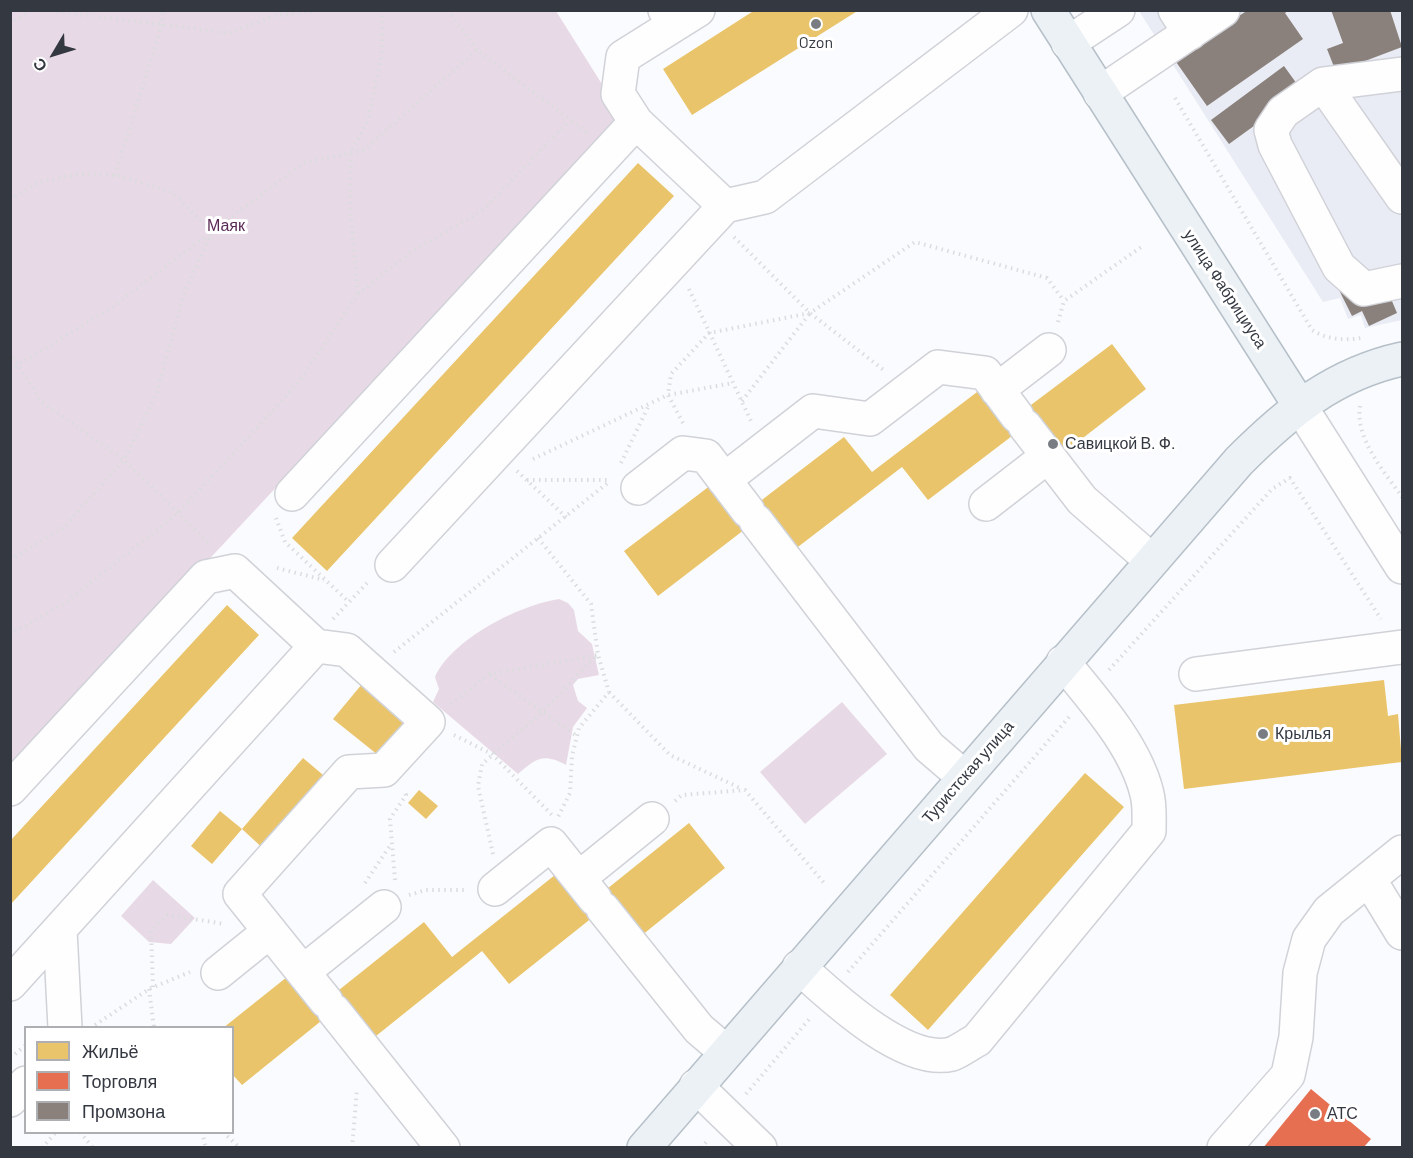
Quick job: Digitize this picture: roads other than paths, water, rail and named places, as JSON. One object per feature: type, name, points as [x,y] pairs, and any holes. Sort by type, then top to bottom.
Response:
[{"type":"main road","name":"улица Фабрициуса","points":[[1048,10],[1300,406]]},
{"type":"main road","name":"Туристская улица","points":[[644,1148],[1239,461],[1300,406],[1344,378],[1378,364],[1402,359]]},
{"type":"street","points":[[392,565],[720,212],[765,197],[1011,10]]},
{"type":"street","points":[[1068,43],[1118,10]]},
{"type":"street","points":[[1100,93],[1182,22],[1223,10]]},
{"type":"street","points":[[679,16],[623,57],[618,94],[636,122],[720,212]]},
{"type":"street","points":[[1402,74],[1323,84],[1283,112],[1271,130],[1275,145],[1339,267],[1364,289],[1402,281]]},
{"type":"street","points":[[1323,84],[1402,197]]},
{"type":"street","points":[[292,494],[636,122]]},
{"type":"street","points":[[997,390],[1049,350]]},
{"type":"street","points":[[724,480],[813,411],[870,419],[938,367],[985,373],[1082,500],[1151,560]]},
{"type":"street","name":"улица Фабрициуса","points":[[1300,406],[1402,567]]},
{"type":"street","points":[[625,484],[683,453],[706,456],[929,747],[964,777]]},
{"type":"street","points":[[986,504],[1048,456]]},
{"type":"street","points":[[10,789],[206,577],[235,571],[316,646],[347,650],[375,675],[435,716],[384,770],[349,772],[240,894],[443,1148]]},
{"type":"street","points":[[10,984],[316,646]]},
{"type":"street","points":[[1196,674],[1402,648]]},
{"type":"street","points":[[799,967],[869,1024],[917,1053],[952,1054],[976,1040],[1149,831],[1148,794],[1135,765],[1115,728],[1063,662]]},
{"type":"street","points":[[592,895],[652,819]]},
{"type":"street","points":[[498,886],[551,844],[699,1029],[726,1052]]},
{"type":"street","points":[[1224,1148],[1288,1074],[1296,1037],[1300,973],[1309,939],[1329,911],[1402,852]]},
{"type":"street","points":[[1369,879],[1402,933]]},
{"type":"street","points":[[303,972],[390,903]]},
{"type":"street","points":[[60,930],[65,1026]]},
{"type":"street","points":[[218,973],[270,931]]},
{"type":"street","points":[[10,1100],[24,1085]]},
{"type":"street","points":[[696,1086],[729,1115],[760,1148]]},
{"type":"place","name":"Ozon","points":[[816,24]]},
{"type":"place","name":"Савицкой В. Ф.","points":[[1053,444]]},
{"type":"place","name":"Крылья","points":[[1263,734]]},
{"type":"place","name":"АТС","points":[[1315,1114]]},
{"type":"park label","name":"Маяк","points":[[226,226]]}]
